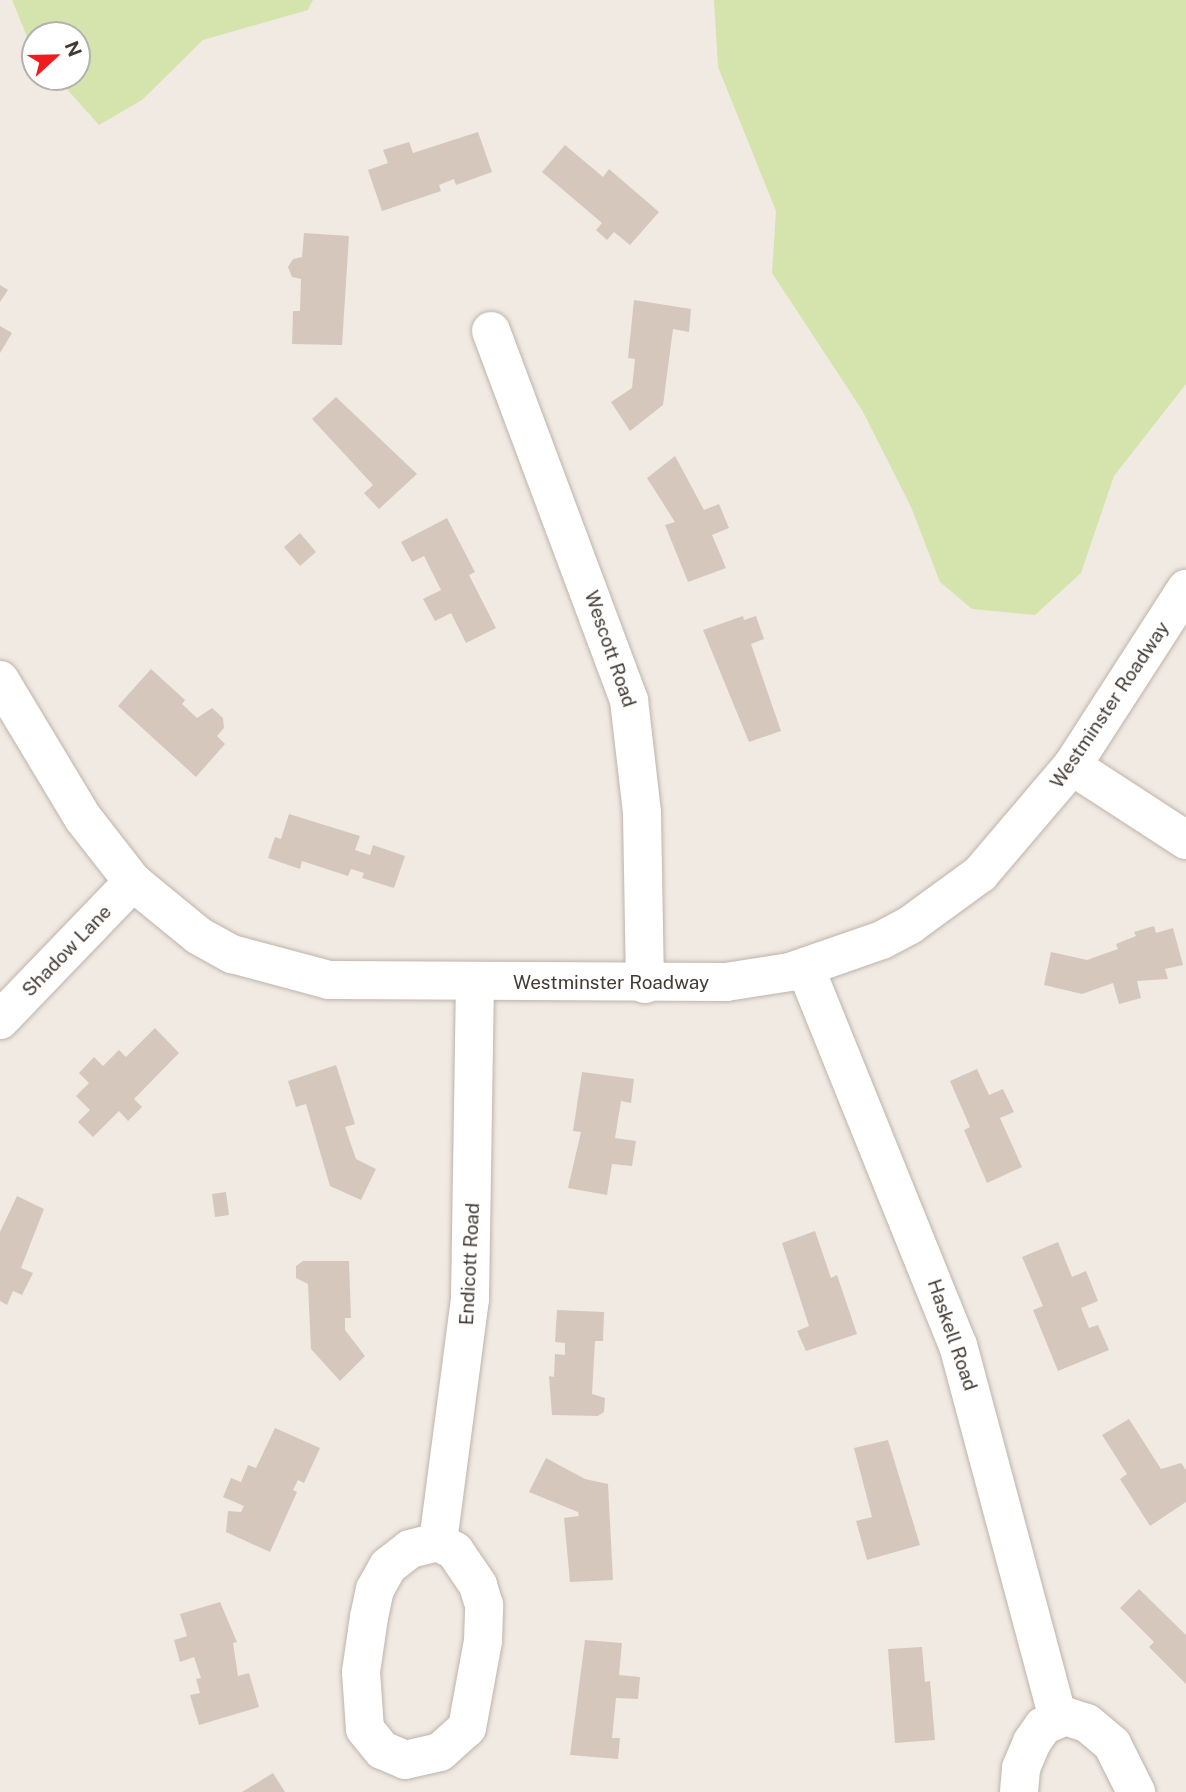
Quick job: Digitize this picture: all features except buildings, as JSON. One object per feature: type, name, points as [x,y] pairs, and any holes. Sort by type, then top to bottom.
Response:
[{"type":"street","name":"Wescott Road","points":[[491,331],[629,700],[642,813],[645,984]]},
{"type":"street","name":"Westminster Roadway","points":[[0,680],[83,818],[133,882],[199,936],[266,966],[329,979],[475,983],[726,982],[805,967],[882,940],[945,901],[996,857],[1072,766],[1186,589]]},
{"type":"street","points":[[1072,766],[1186,840]]},
{"type":"street","name":"Shadow Lane","points":[[0,1020],[133,882]]},
{"type":"street","name":"Haskell Road","points":[[805,967],[958,1345],[1058,1717]]},
{"type":"street","name":"Endicott Road","points":[[438,1542],[470,1299],[475,983]]},
{"type":"street","points":[[438,1542],[461,1559],[482,1595],[485,1619],[478,1681],[472,1715],[459,1738],[429,1758],[405,1760],[382,1750],[365,1729],[361,1672],[369,1617],[375,1589],[388,1566],[410,1549],[438,1542]]},
{"type":"street","points":[[1019,1792],[1021,1768],[1032,1742],[1058,1717],[1073,1717],[1101,1733],[1118,1753],[1136,1792]]},
{"type":"green space","points":[[12,0],[313,0],[308,10],[203,40],[142,100],[99,125],[69,91],[91,91],[91,21],[21,22]]},
{"type":"green space","points":[[714,0],[1186,0],[1186,384],[1114,476],[1081,573],[1035,615],[972,609],[940,582],[911,507],[862,410],[772,273],[776,211],[718,67]]}]
